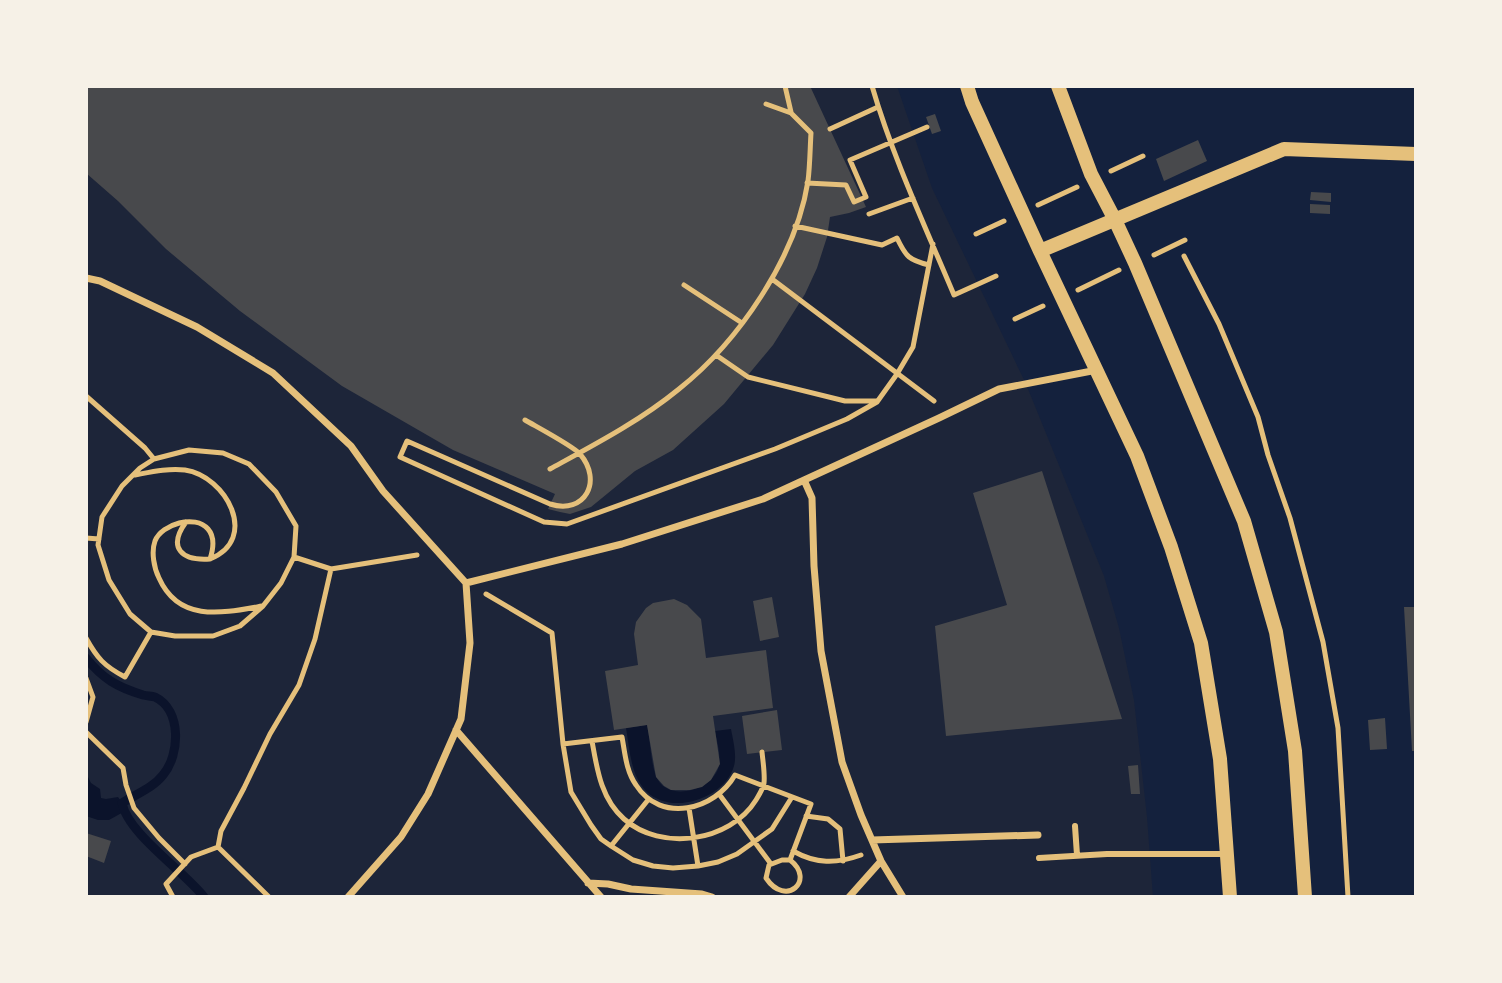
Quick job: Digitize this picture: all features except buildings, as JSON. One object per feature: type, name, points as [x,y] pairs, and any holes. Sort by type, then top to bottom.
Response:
[{"type":"street","points":[[967,86],[1022,213],[1137,456],[1171,547],[1201,643],[1220,759],[1230,897]]},
{"type":"street","points":[[1058,86],[1094,179],[1135,263],[1244,521],[1276,632],[1295,751],[1305,897]]},
{"type":"street","points":[[1040,251],[1284,149],[1416,154]]},
{"type":"street","points":[[86,278],[100,281],[197,327],[273,373],[351,446],[383,491],[466,583],[470,643],[461,719],[428,794],[401,837],[348,897]]},
{"type":"street","points":[[466,583],[622,544],[763,499],[999,389],[1097,370]]},
{"type":"street","points":[[804,480],[812,498],[821,651],[842,762],[881,861],[903,897]]},
{"type":"street","points":[[456,730],[601,897]]},
{"type":"street","points":[[874,844],[1038,835]]},
{"type":"street","points":[[849,897],[881,861]]},
{"type":"street","points":[[588,883],[712,897]]},
{"type":"lane","points":[[1075,826],[1077,855]]},
{"type":"lane","points":[[1039,858],[1227,854]]},
{"type":"path","points":[[785,86],[791,113]]},
{"type":"path","points":[[872,86],[891,143],[954,295],[996,276]]},
{"type":"path","points":[[550,469],[640,418],[679,390],[716,355],[772,279],[795,226],[807,183],[811,133],[791,113],[766,104]]},
{"type":"path","points":[[830,129],[878,107]]},
{"type":"path","points":[[807,183],[846,185],[854,202],[866,197],[850,160],[927,127]]},
{"type":"path","points":[[976,234],[1143,156]]},
{"type":"path","points":[[869,214],[913,198]]},
{"type":"path","points":[[795,226],[882,245],[897,238],[905,255],[929,265]]},
{"type":"path","points":[[1015,319],[1185,240]]},
{"type":"path","points":[[525,420],[580,453],[589,471],[591,484],[579,502],[560,507],[407,441],[400,457],[544,522],[567,524],[775,449],[847,419],[877,402],[913,347],[933,244]]},
{"type":"path","points":[[1184,256],[1219,324],[1258,417],[1290,518],[1323,642],[1338,728],[1348,897]]},
{"type":"path","points":[[772,279],[950,413]]},
{"type":"path","points":[[684,285],[742,323]]},
{"type":"path","points":[[716,355],[748,377],[845,401],[877,402]]},
{"type":"path","points":[[86,396],[154,459]]},
{"type":"path","points":[[189,450],[223,453],[249,464],[276,492],[296,526],[294,557],[281,583],[263,606],[240,626],[213,636],[175,636],[151,632],[130,614],[109,580],[98,545],[102,517],[132,476],[154,459],[189,450]]},
{"type":"path","points":[[132,476],[186,470],[209,480],[219,489],[232,510],[235,534],[220,555],[192,560],[179,550],[177,538],[186,522]]},
{"type":"path","points":[[210,559],[213,551],[210,531],[201,523],[186,522],[168,528],[155,541],[157,574],[169,594],[179,603],[203,612],[263,606]]},
{"type":"path","points":[[86,538],[99,539]]},
{"type":"path","points":[[294,557],[331,569],[438,552]]},
{"type":"path","points":[[218,847],[221,831],[270,734],[299,685],[315,639],[331,569]]},
{"type":"path","points":[[466,583],[552,633],[571,792],[601,839],[611,846],[633,860],[653,866],[698,866],[728,858],[754,844],[772,829],[792,797]]},
{"type":"path","points":[[86,638],[96,656],[108,668],[125,677],[151,632]]},
{"type":"path","points":[[86,678],[93,697],[86,722]]},
{"type":"path","points":[[86,732],[123,768],[134,808],[184,864]]},
{"type":"path","points":[[563,744],[622,737],[628,771],[636,787],[648,800],[662,807],[676,809],[710,801],[727,789],[735,775],[811,804],[790,860]]},
{"type":"path","points":[[592,741],[599,780],[611,804],[629,823],[665,838],[693,838],[715,831],[749,810],[764,786],[762,752]]},
{"type":"path","points":[[719,794],[771,864]]},
{"type":"path","points":[[611,846],[648,800]]},
{"type":"path","points":[[689,807],[698,866]]},
{"type":"path","points":[[806,816],[828,819],[840,829],[843,861]]},
{"type":"path","points":[[793,851],[805,858],[826,863],[860,856],[874,844]]},
{"type":"path","points":[[173,897],[166,884],[184,864],[191,857],[218,847]]},
{"type":"path","points":[[218,847],[269,897]]},
{"type":"path","points":[[790,860],[800,872],[799,883],[794,890],[785,892],[773,888],[766,878],[771,864],[790,860]]},
{"type":"shaded area","points":[[86,86],[897,86],[932,188],[1026,384],[1104,576],[1134,700],[1153,897],[86,897]]},
{"type":"shaded area","points":[[647,725],[653,765],[661,784],[669,789],[687,791],[706,783],[718,769],[720,760],[715,731],[731,729],[735,757],[729,777],[709,795],[697,800],[670,803],[658,799],[647,792],[637,778],[626,728]]},
{"type":"shaded area","points":[[86,773],[91,783],[100,789],[101,798],[118,797],[127,810],[109,820],[86,816]]},
{"type":"waterway","points":[[86,658],[111,681],[134,692],[155,697],[170,712],[176,733],[169,766],[154,784],[122,803],[126,815],[145,840],[204,897]]}]
